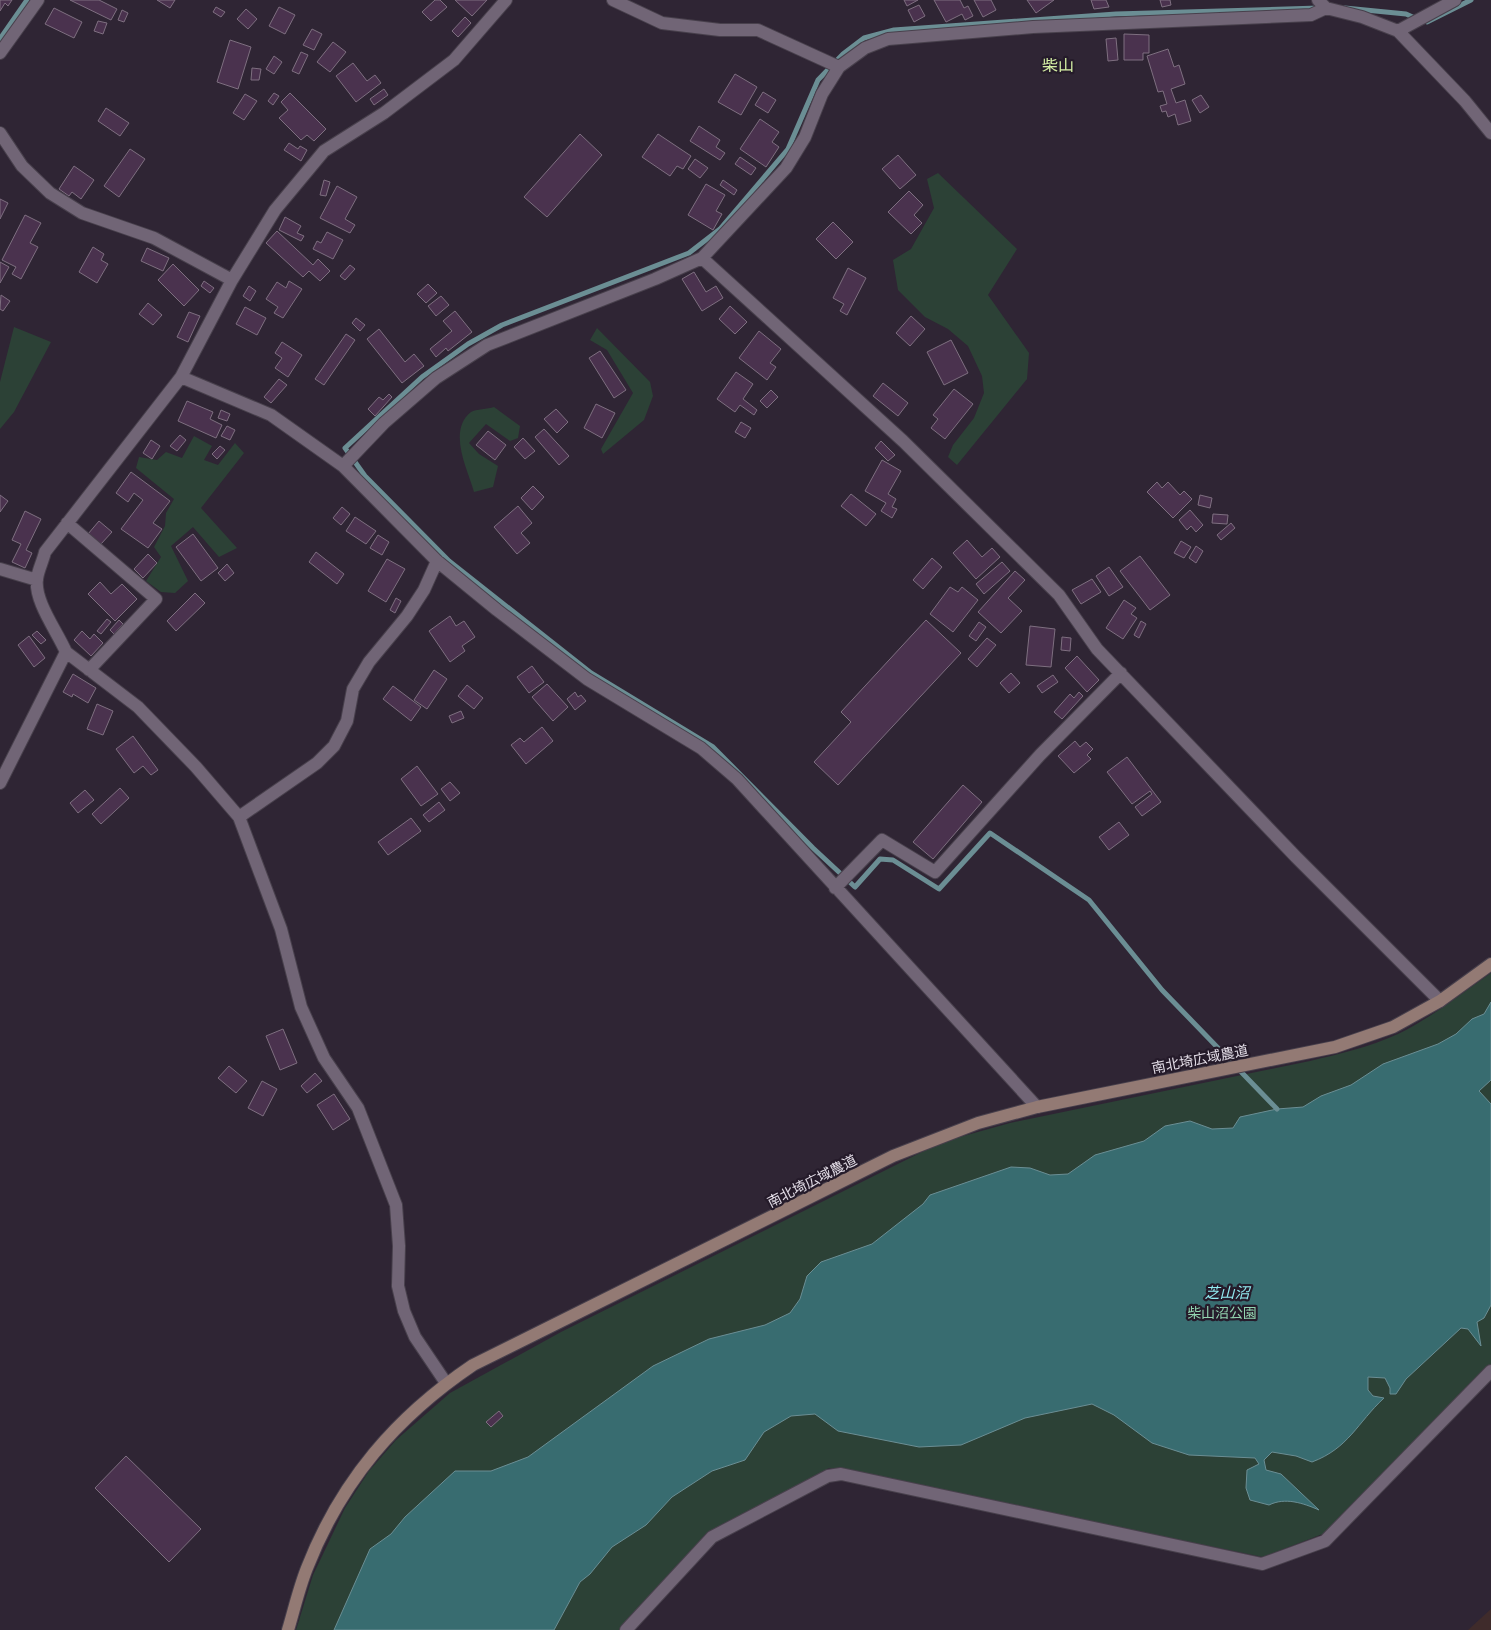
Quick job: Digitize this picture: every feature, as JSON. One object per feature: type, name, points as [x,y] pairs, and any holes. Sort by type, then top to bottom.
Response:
[{"type":"street","points":[[0,53],[38,0]]},
{"type":"street","points":[[446,1383],[415,1337],[404,1311],[398,1286],[399,1246],[396,1205],[358,1108],[324,1058],[301,1006],[281,929],[239,817],[196,766],[138,707],[66,652],[56,629],[39,602],[37,580],[45,552],[181,378],[232,280],[274,210],[324,151],[384,113],[454,60],[506,0]]},
{"type":"street","points":[[613,0],[662,24],[720,30],[758,30],[839,67]]},
{"type":"street","points":[[1398,31],[1455,0]]},
{"type":"street","points":[[343,466],[384,423],[436,378],[487,345],[655,279],[702,258],[786,168],[805,137],[822,94],[839,67],[865,48],[888,39],[1033,27],[1310,15],[1322,4],[1398,31],[1465,101],[1491,133]]},
{"type":"street","points":[[0,134],[22,166],[50,193],[82,213],[154,238],[232,280]]},
{"type":"street","points":[[702,258],[904,441],[1052,588],[1097,649],[1296,857],[1440,1001]]},
{"type":"street","points":[[181,378],[271,415],[343,466],[437,561],[587,679],[701,748],[737,780],[1038,1107]]},
{"type":"street","points":[[68,523],[156,600],[89,670]]},
{"type":"street","points":[[239,817],[317,763],[334,746],[347,721],[353,689],[369,662],[412,610],[424,590],[437,561]]},
{"type":"street","points":[[0,568],[37,580]]},
{"type":"street","points":[[0,783],[66,652]]},
{"type":"street","points":[[835,888],[882,840],[935,872],[1040,756],[1121,673]]},
{"type":"street","name":"南北埼広域農道","points":[[288,1630],[307,1568],[340,1499],[359,1470],[398,1424],[446,1383],[473,1365],[893,1156],[978,1123],[1038,1107],[1335,1047],[1393,1027],[1440,1001],[1491,964]]},
{"type":"street","points":[[626,1630],[712,1537],[828,1476],[841,1474],[1262,1564],[1325,1541],[1491,1371]]},
{"type":"shaded area","points":[[1491,1609],[1491,1630],[1468,1630]]},
{"type":"green space","points":[[938,173],[1017,249],[988,295],[1029,353],[1027,379],[957,465],[948,457],[953,445],[974,418],[984,393],[982,376],[968,346],[948,329],[925,317],[898,290],[893,260],[911,249],[934,208],[927,179]]},
{"type":"green space","points":[[14,327],[51,342],[14,412],[0,429],[0,382]]},
{"type":"green space","points":[[597,328],[650,382],[653,396],[644,420],[603,454],[601,449],[633,393],[607,350],[590,340]]},
{"type":"green space","points":[[494,407],[520,426],[518,438],[510,441],[486,424],[469,443],[479,454],[498,466],[493,487],[474,492],[461,451],[460,429],[464,420],[471,412]]},
{"type":"green space","points":[[194,436],[212,446],[204,460],[218,465],[235,443],[244,453],[201,508],[237,548],[219,557],[193,527],[171,546],[188,581],[175,593],[161,592],[146,581],[161,557],[154,547],[165,526],[166,513],[174,499],[136,468],[139,457],[157,460],[166,452],[182,458]]},
{"type":"green space","name":"芝山沼","points":[[1491,973],[1491,1364],[1333,1530],[1263,1557],[829,1468],[702,1540],[619,1630],[296,1630],[313,1575],[345,1508],[369,1471],[396,1440],[450,1393],[561,1332],[942,1142],[1010,1123],[1343,1053],[1398,1034],[1422,1021]]},
{"type":"water","name":"芝山沼","points":[[1491,1002],[1491,1080],[1479,1091],[1491,1104],[1491,1305],[1484,1318],[1477,1322],[1481,1346],[1468,1329],[1461,1328],[1406,1379],[1396,1394],[1390,1394],[1390,1388],[1385,1378],[1368,1377],[1368,1390],[1373,1396],[1384,1398],[1335,1450],[1312,1462],[1296,1456],[1272,1452],[1264,1460],[1266,1470],[1281,1474],[1319,1510],[1288,1501],[1269,1505],[1250,1500],[1246,1488],[1247,1470],[1259,1464],[1255,1458],[1189,1455],[1152,1443],[1114,1415],[1092,1404],[1025,1418],[961,1445],[919,1447],[838,1431],[815,1414],[791,1416],[764,1432],[745,1460],[712,1471],[672,1497],[646,1525],[612,1547],[590,1574],[580,1582],[554,1630],[334,1630],[370,1549],[391,1534],[405,1517],[455,1471],[491,1471],[528,1457],[653,1366],[709,1339],[765,1325],[790,1313],[800,1299],[807,1276],[821,1262],[872,1244],[923,1204],[930,1195],[1011,1167],[1030,1168],[1050,1175],[1068,1174],[1095,1155],[1144,1141],[1165,1126],[1190,1121],[1212,1129],[1233,1128],[1240,1117],[1277,1109],[1303,1107],[1321,1096],[1351,1085],[1383,1064],[1438,1044],[1456,1034],[1472,1019],[1484,1014]]},
{"type":"building","points":[[0,0],[12,0],[8,6],[5,3],[0,11]]},
{"type":"building","points":[[70,0],[99,0],[117,9],[111,20]]},
{"type":"building","points":[[157,0],[175,0],[170,8]]},
{"type":"building","points":[[435,0],[440,0],[447,7],[431,21],[422,12]]},
{"type":"building","points":[[455,0],[487,0],[472,16]]},
{"type":"building","points":[[904,0],[918,0],[907,6]]},
{"type":"building","points":[[934,0],[960,0],[964,8],[968,6],[973,16],[965,20],[962,14],[946,22]]},
{"type":"building","points":[[974,0],[991,0],[996,10],[983,17]]},
{"type":"building","points":[[1027,0],[1054,0],[1036,13]]},
{"type":"building","points":[[1091,0],[1106,0],[1109,7],[1094,9]]},
{"type":"building","points":[[1160,0],[1170,0],[1171,5],[1162,7]]},
{"type":"building","points":[[919,5],[925,16],[914,22],[908,10]]},
{"type":"building","points":[[216,7],[225,12],[221,17],[213,12]]},
{"type":"building","points":[[279,7],[295,15],[285,34],[269,26]]},
{"type":"building","points":[[54,8],[82,22],[74,38],[45,24]]},
{"type":"building","points":[[246,9],[257,19],[248,29],[237,19]]},
{"type":"building","points":[[122,10],[128,13],[124,22],[118,20]]},
{"type":"building","points":[[465,17],[471,23],[458,37],[452,31]]},
{"type":"building","points":[[98,21],[107,23],[103,34],[94,31]]},
{"type":"building","points":[[312,29],[322,34],[314,50],[303,45]]},
{"type":"building","points":[[1124,34],[1149,35],[1149,53],[1143,53],[1143,60],[1124,60]]},
{"type":"building","points":[[1116,38],[1118,60],[1108,61],[1106,39]]},
{"type":"building","points":[[230,40],[251,47],[238,89],[217,82]]},
{"type":"building","points":[[333,42],[346,52],[330,72],[317,62]]},
{"type":"building","points":[[1168,49],[1174,67],[1179,65],[1185,84],[1171,89],[1176,103],[1185,100],[1191,121],[1178,125],[1175,114],[1168,117],[1166,111],[1162,112],[1160,106],[1167,104],[1163,91],[1158,92],[1147,56]]},
{"type":"building","points":[[301,52],[308,55],[299,74],[292,71]]},
{"type":"building","points":[[274,56],[282,62],[274,74],[266,69]]},
{"type":"building","points":[[353,63],[367,81],[375,75],[381,83],[356,102],[336,76]]},
{"type":"building","points":[[252,68],[261,69],[259,80],[251,80]]},
{"type":"building","points":[[735,74],[757,87],[741,115],[718,102]]},
{"type":"building","points":[[384,89],[388,95],[374,105],[370,99]]},
{"type":"building","points":[[763,92],[776,100],[768,113],[755,105]]},
{"type":"building","points":[[274,93],[279,96],[273,105],[268,101]]},
{"type":"building","points":[[290,93],[326,129],[314,141],[307,135],[301,140],[279,118],[288,110],[281,102]]},
{"type":"building","points":[[245,94],[257,101],[244,120],[233,113]]},
{"type":"building","points":[[1201,95],[1209,107],[1200,113],[1192,100]]},
{"type":"building","points":[[106,108],[129,123],[120,136],[98,121]]},
{"type":"building","points":[[760,119],[779,132],[772,142],[779,147],[766,167],[740,149]]},
{"type":"building","points":[[699,126],[720,140],[716,147],[725,153],[720,160],[690,141]]},
{"type":"building","points":[[580,134],[602,155],[547,217],[524,197]]},
{"type":"building","points":[[658,134],[691,156],[683,169],[677,166],[670,176],[642,157]]},
{"type":"building","points":[[289,143],[298,149],[300,146],[307,150],[301,161],[284,150]]},
{"type":"building","points":[[130,149],[145,159],[119,197],[104,186]]},
{"type":"building","points":[[898,155],[916,175],[900,189],[882,169]]},
{"type":"building","points":[[740,157],[756,168],[751,175],[735,164]]},
{"type":"building","points":[[695,159],[708,168],[700,178],[688,169]]},
{"type":"building","points":[[74,166],[94,180],[81,199],[72,192],[69,196],[59,189]]},
{"type":"building","points":[[324,180],[330,182],[326,196],[320,195]]},
{"type":"building","points":[[723,180],[737,190],[734,195],[720,185]]},
{"type":"building","points":[[706,184],[725,195],[716,211],[722,214],[713,230],[688,215]]},
{"type":"building","points":[[337,186],[357,197],[345,219],[355,225],[350,233],[320,218]]},
{"type":"building","points":[[909,191],[923,205],[914,215],[922,223],[911,234],[888,212]]},
{"type":"building","points":[[0,199],[8,203],[0,219]]},
{"type":"building","points":[[25,215],[41,223],[30,243],[38,247],[21,279],[12,274],[16,267],[2,260]]},
{"type":"building","points":[[285,217],[301,226],[297,233],[304,236],[301,241],[279,230]]},
{"type":"building","points":[[833,222],[853,242],[836,259],[816,239]]},
{"type":"building","points":[[277,231],[313,265],[318,259],[330,271],[320,281],[309,271],[303,277],[266,243]]},
{"type":"building","points":[[327,232],[343,240],[333,259],[313,249],[317,241],[321,243]]},
{"type":"building","points":[[93,247],[104,254],[101,260],[108,264],[97,283],[79,272]]},
{"type":"building","points":[[147,248],[169,258],[163,271],[141,261]]},
{"type":"building","points":[[0,262],[9,267],[0,283]]},
{"type":"building","points":[[173,264],[199,290],[184,306],[158,280]]},
{"type":"building","points":[[350,265],[355,269],[345,280],[340,276]]},
{"type":"building","points":[[848,268],[866,278],[847,315],[840,311],[844,304],[833,298]]},
{"type":"building","points":[[694,272],[706,292],[716,286],[723,298],[702,311],[682,279]]},
{"type":"building","points":[[204,281],[214,288],[210,293],[201,286]]},
{"type":"building","points":[[289,281],[302,289],[283,318],[274,313],[278,307],[266,299],[277,282],[286,288]]},
{"type":"building","points":[[428,284],[437,293],[426,303],[417,294]]},
{"type":"building","points":[[249,286],[256,291],[250,301],[243,296]]},
{"type":"building","points":[[1,295],[10,301],[3,311],[0,309]]},
{"type":"building","points":[[441,296],[449,305],[436,316],[428,306]]},
{"type":"building","points":[[148,303],[162,315],[153,325],[139,314]]},
{"type":"building","points":[[730,306],[747,322],[735,334],[719,319]]},
{"type":"building","points":[[245,307],[266,318],[257,335],[236,324]]},
{"type":"building","points":[[455,311],[472,332],[448,351],[446,348],[436,357],[430,349],[452,331],[443,321]]},
{"type":"building","points":[[189,312],[200,316],[188,342],[177,337]]},
{"type":"building","points":[[911,316],[925,329],[910,346],[896,333]]},
{"type":"building","points":[[356,318],[365,325],[360,331],[352,323]]},
{"type":"building","points":[[379,329],[405,362],[414,354],[424,366],[402,383],[367,339]]},
{"type":"building","points":[[759,331],[781,349],[770,363],[776,367],[767,380],[739,358]]},
{"type":"building","points":[[346,334],[355,340],[324,385],[315,379]]},
{"type":"building","points":[[951,340],[968,373],[944,385],[927,352]]},
{"type":"building","points":[[282,342],[302,355],[288,377],[275,368],[282,358],[275,353]]},
{"type":"building","points":[[600,351],[626,390],[614,398],[589,358]]},
{"type":"building","points":[[736,372],[753,384],[743,399],[757,410],[754,415],[740,405],[735,412],[717,399]]},
{"type":"building","points":[[279,379],[287,385],[271,403],[264,397]]},
{"type":"building","points":[[883,383],[908,403],[898,416],[873,396]]},
{"type":"building","points":[[954,389],[973,404],[945,439],[931,428],[938,419],[933,415]]},
{"type":"building","points":[[771,390],[778,397],[767,408],[760,401]]},
{"type":"building","points":[[389,394],[392,397],[375,416],[368,409],[379,397],[383,400]]},
{"type":"building","points":[[187,401],[213,412],[210,419],[222,425],[216,438],[178,421]]},
{"type":"building","points":[[596,404],[615,413],[602,438],[584,428]]},
{"type":"building","points":[[556,409],[568,422],[557,433],[544,419]]},
{"type":"building","points":[[221,410],[230,414],[227,421],[218,418]]},
{"type":"building","points":[[741,422],[751,428],[745,438],[735,432]]},
{"type":"building","points":[[227,426],[235,430],[230,440],[221,436]]},
{"type":"building","points":[[544,429],[569,456],[559,465],[535,437]]},
{"type":"building","points":[[488,431],[506,445],[495,460],[476,445]]},
{"type":"building","points":[[180,435],[186,440],[177,451],[170,446]]},
{"type":"building","points":[[523,438],[535,451],[525,459],[514,447]]},
{"type":"building","points":[[151,440],[160,446],[152,459],[143,453]]},
{"type":"building","points":[[881,441],[895,455],[888,461],[875,448]]},
{"type":"building","points":[[220,446],[225,450],[217,459],[212,454]]},
{"type":"building","points":[[882,460],[901,471],[888,494],[896,499],[892,507],[897,509],[892,518],[881,511],[886,503],[865,491]]},
{"type":"building","points":[[131,472],[170,501],[153,523],[162,529],[148,548],[121,529],[143,500],[134,493],[128,502],[116,493]]},
{"type":"building","points":[[1157,482],[1162,488],[1168,482],[1180,495],[1184,491],[1192,499],[1173,518],[1147,492]]},
{"type":"building","points":[[533,486],[544,497],[532,510],[521,498]]},
{"type":"building","points":[[851,494],[876,514],[866,526],[841,506]]},
{"type":"building","points":[[0,495],[8,501],[0,512]]},
{"type":"building","points":[[1200,495],[1212,498],[1210,508],[1198,505]]},
{"type":"building","points":[[518,506],[532,523],[521,533],[530,543],[517,554],[494,527]]},
{"type":"building","points":[[342,507],[350,514],[341,525],[333,518]]},
{"type":"building","points":[[1190,510],[1203,525],[1196,532],[1191,526],[1187,530],[1179,520]]},
{"type":"building","points":[[25,511],[41,519],[26,550],[32,553],[25,568],[12,562],[21,544],[12,540]]},
{"type":"building","points":[[1213,514],[1228,515],[1227,524],[1212,523]]},
{"type":"building","points":[[355,517],[376,531],[366,544],[346,531]]},
{"type":"building","points":[[99,521],[112,532],[101,544],[88,534]]},
{"type":"building","points":[[1231,523],[1235,528],[1221,540],[1217,535]]},
{"type":"building","points":[[193,534],[218,568],[201,581],[176,547]]},
{"type":"building","points":[[378,535],[389,542],[382,555],[370,548]]},
{"type":"building","points":[[967,540],[982,557],[992,548],[1000,557],[976,579],[953,553]]},
{"type":"building","points":[[1181,541],[1191,547],[1184,558],[1174,553]]},
{"type":"building","points":[[1196,546],[1203,551],[1196,563],[1189,558]]},
{"type":"building","points":[[316,552],[344,574],[337,584],[309,562]]},
{"type":"building","points":[[148,554],[157,563],[143,578],[134,569]]},
{"type":"building","points":[[1140,556],[1170,595],[1150,610],[1120,571]]},
{"type":"building","points":[[932,558],[942,567],[923,589],[913,580]]},
{"type":"building","points":[[387,559],[405,569],[386,602],[368,591]]},
{"type":"building","points":[[1002,562],[1010,571],[984,594],[976,584]]},
{"type":"building","points":[[227,564],[234,573],[225,581],[218,573]]},
{"type":"building","points":[[1109,567],[1123,587],[1109,596],[1096,576]]},
{"type":"building","points":[[1015,571],[1025,580],[1008,598],[1022,611],[1001,633],[978,612]]},
{"type":"building","points":[[1092,579],[1101,592],[1081,604],[1072,590]]},
{"type":"building","points":[[100,582],[111,594],[122,584],[137,599],[115,621],[88,594]]},
{"type":"building","points":[[950,587],[958,592],[962,587],[978,600],[953,632],[930,614]]},
{"type":"building","points":[[195,593],[205,603],[176,631],[167,621]]},
{"type":"building","points":[[396,598],[401,601],[395,613],[390,610]]},
{"type":"building","points":[[1124,600],[1136,608],[1131,614],[1137,618],[1123,639],[1106,628]]},
{"type":"building","points":[[450,616],[456,626],[464,621],[475,637],[462,646],[465,651],[450,662],[429,631]]},
{"type":"building","points":[[107,619],[111,622],[101,634],[97,631]]},
{"type":"building","points":[[119,620],[123,624],[114,634],[110,630]]},
{"type":"building","points":[[926,620],[961,653],[838,785],[814,762],[851,722],[841,712]]},
{"type":"building","points":[[1141,621],[1146,624],[1139,638],[1134,635]]},
{"type":"building","points":[[979,622],[986,627],[976,641],[969,636]]},
{"type":"building","points":[[1030,626],[1055,629],[1051,667],[1026,665]]},
{"type":"building","points":[[37,631],[46,640],[41,644],[32,635]]},
{"type":"building","points":[[82,631],[90,639],[94,634],[103,643],[91,656],[74,640]]},
{"type":"building","points":[[29,636],[45,658],[34,667],[18,645]]},
{"type":"building","points":[[1062,637],[1071,638],[1070,651],[1061,650]]},
{"type":"building","points":[[987,638],[996,645],[977,667],[968,659]]},
{"type":"building","points":[[1077,656],[1099,680],[1087,692],[1065,668]]},
{"type":"building","points":[[532,666],[544,682],[529,693],[517,677]]},
{"type":"building","points":[[434,670],[447,679],[427,709],[414,700]]},
{"type":"building","points":[[1011,673],[1020,683],[1009,693],[1000,683]]},
{"type":"building","points":[[73,674],[96,688],[88,703],[73,694],[72,697],[63,692]]},
{"type":"building","points":[[1053,675],[1058,682],[1042,693],[1037,686]]},
{"type":"building","points":[[547,684],[568,707],[553,721],[532,697]]},
{"type":"building","points":[[467,685],[483,698],[474,709],[458,696]]},
{"type":"building","points":[[393,686],[421,707],[411,721],[383,699]]},
{"type":"building","points":[[575,692],[578,697],[581,695],[586,701],[575,710],[567,699]]},
{"type":"building","points":[[1079,692],[1083,696],[1062,719],[1054,712],[1070,694],[1074,698]]},
{"type":"building","points":[[97,704],[113,711],[103,735],[87,729]]},
{"type":"building","points":[[461,711],[464,718],[452,723],[449,716]]},
{"type":"building","points":[[542,727],[553,741],[526,764],[511,745],[520,738],[524,742]]},
{"type":"building","points":[[133,736],[158,770],[151,775],[143,766],[134,773],[116,749]]},
{"type":"building","points":[[1075,741],[1080,747],[1086,742],[1093,749],[1087,755],[1091,759],[1074,773],[1058,756]]},
{"type":"building","points":[[1127,757],[1161,802],[1142,816],[1135,807],[1152,794],[1150,791],[1132,804],[1107,772]]},
{"type":"building","points":[[417,766],[438,794],[421,806],[401,779]]},
{"type":"building","points":[[450,782],[460,793],[450,801],[441,789]]},
{"type":"building","points":[[963,785],[982,802],[933,859],[913,842]]},
{"type":"building","points":[[120,788],[129,798],[101,824],[92,814]]},
{"type":"building","points":[[85,790],[94,800],[78,813],[70,803]]},
{"type":"building","points":[[439,802],[445,810],[429,822],[423,815]]},
{"type":"building","points":[[411,818],[421,831],[388,855],[378,842]]},
{"type":"building","points":[[1119,822],[1129,835],[1109,850],[1099,837]]},
{"type":"building","points":[[283,1029],[297,1063],[280,1070],[266,1036]]},
{"type":"building","points":[[229,1066],[247,1081],[236,1093],[218,1078]]},
{"type":"building","points":[[315,1073],[322,1081],[307,1093],[301,1086]]},
{"type":"building","points":[[262,1081],[277,1089],[263,1116],[248,1108]]},
{"type":"building","points":[[334,1094],[350,1119],[333,1130],[317,1105]]},
{"type":"building","points":[[499,1411],[503,1416],[491,1427],[486,1422]]},
{"type":"building","points":[[126,1456],[201,1529],[169,1562],[95,1488]]},
{"type":"waterway","points":[[0,39],[27,0]]},
{"type":"waterway","points":[[1427,22],[1471,0]]},
{"type":"waterway","points":[[1277,1109],[1162,990],[1089,900],[990,833],[939,889],[893,860],[880,859],[855,887],[813,848],[713,747],[591,673],[449,561],[365,476],[345,448],[422,377],[468,344],[502,325],[689,253],[720,229],[788,149],[818,80],[843,54],[864,38],[894,30],[1116,14],[1319,8]]},
{"type":"waterway","points":[[1345,8],[1406,14],[1417,19]]},
{"type":"district","name":"柴山","points":[[1058,65]]},
{"type":"park label","name":"柴山沼公園","points":[[1222,1313]]}]
